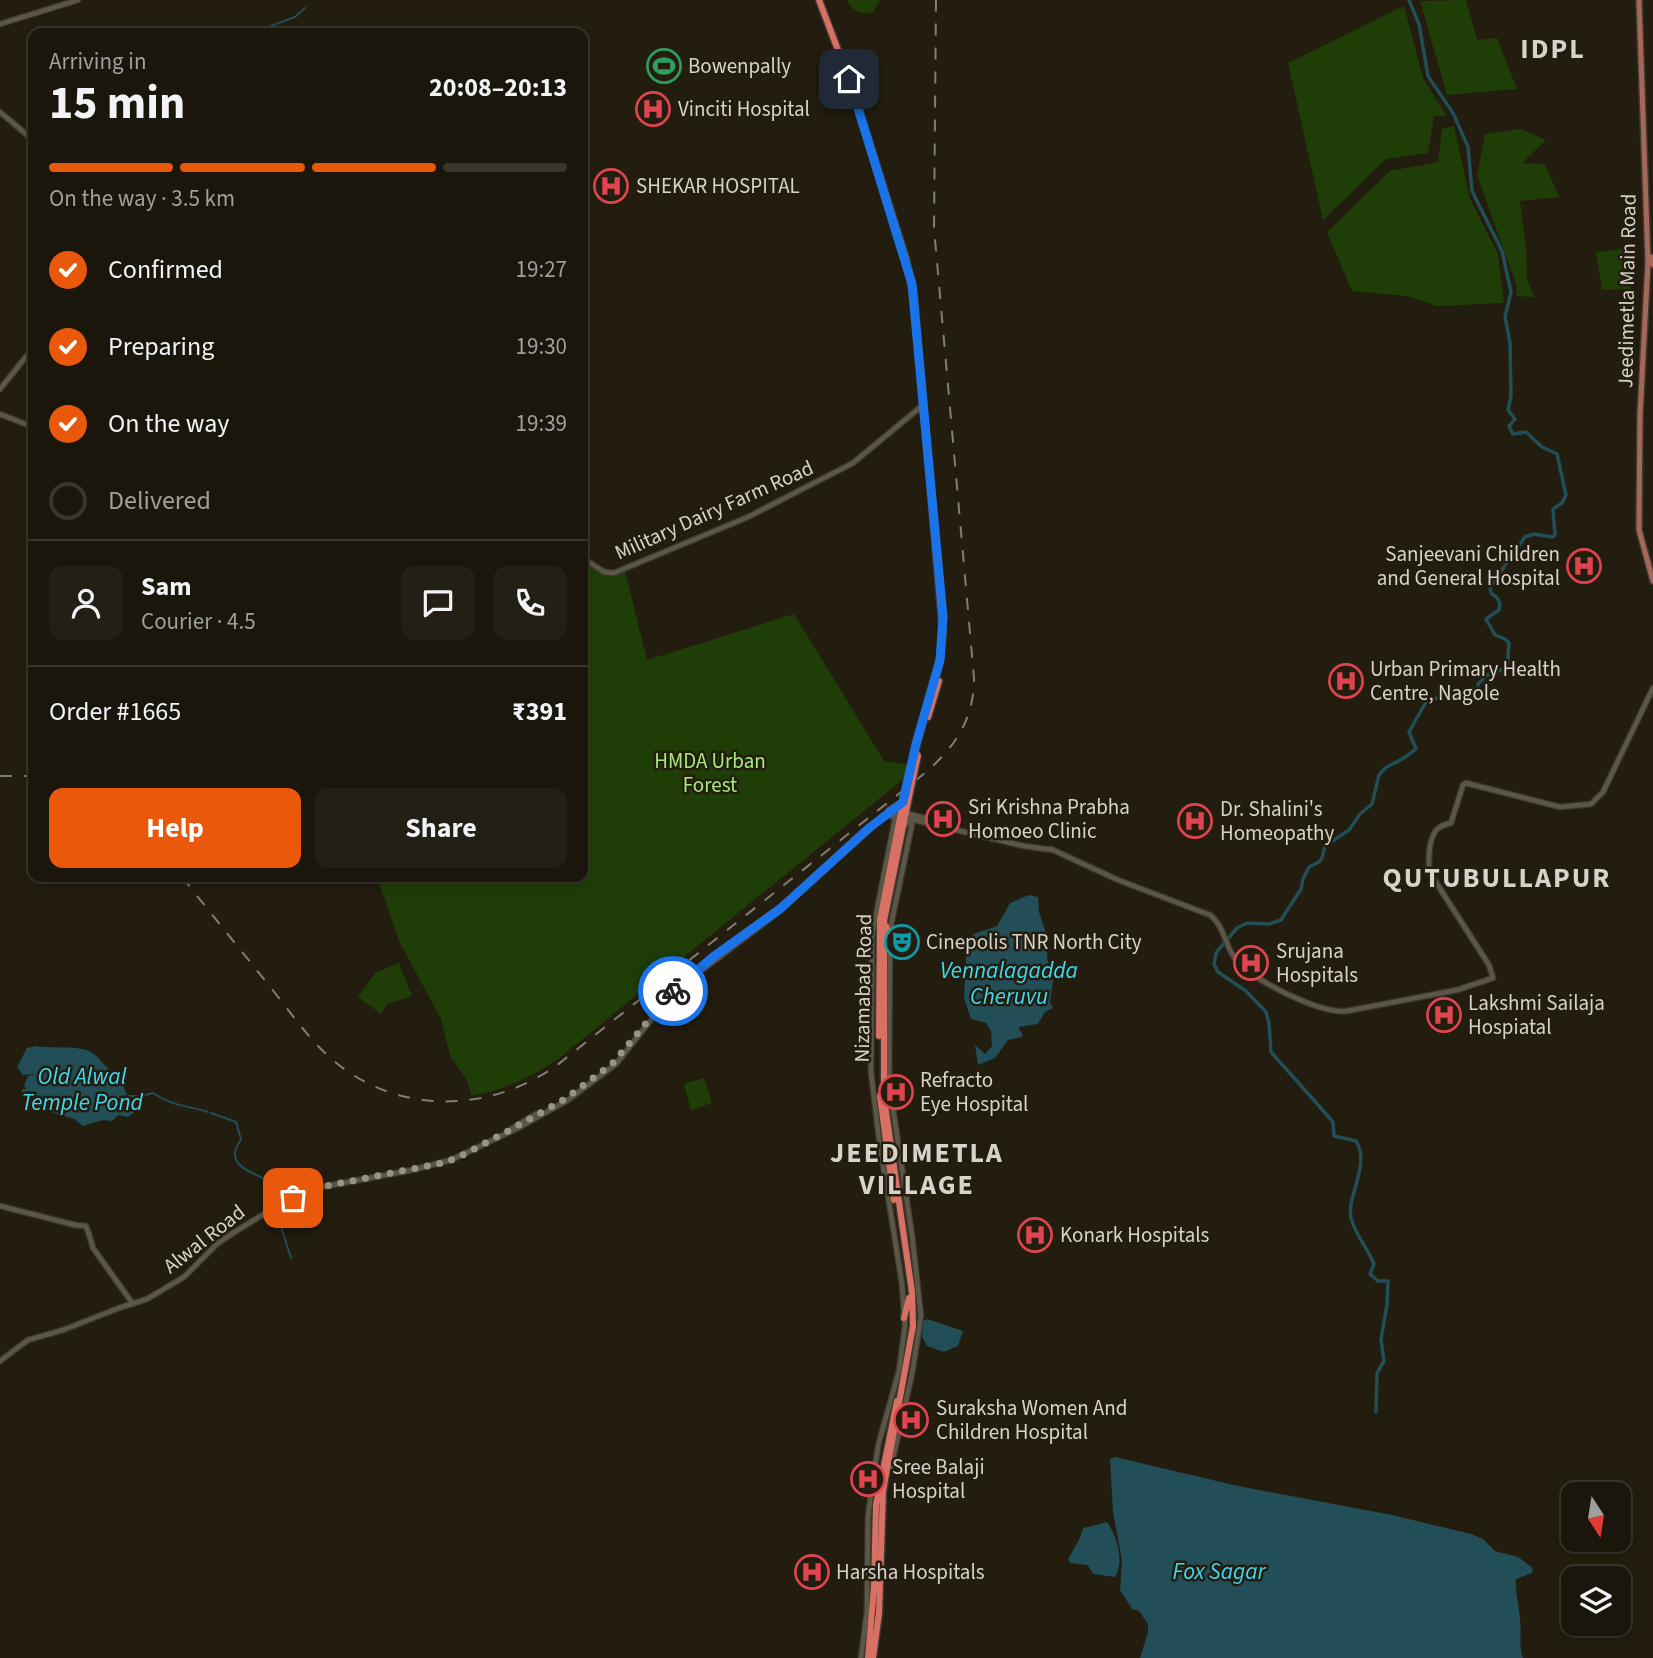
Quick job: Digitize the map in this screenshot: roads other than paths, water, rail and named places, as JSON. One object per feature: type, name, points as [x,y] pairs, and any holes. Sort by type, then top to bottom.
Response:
[{"type":"highway","name":"Nizamabad Road","points":[[820,0],[907,255],[922,371],[935,517]]},
{"type":"highway","name":"Nizamabad Road","points":[[870,1658],[879,1613],[879,1504],[897,1421],[910,1331],[904,1236],[881,1029],[886,969],[884,920],[903,814],[947,633],[923,405],[922,371]]},
{"type":"highway","name":"Nizamabad Road","points":[[903,814],[910,769],[939,671]]},
{"type":"highway","points":[[888,814],[903,802]]},
{"type":"highway","name":"Nizamabad Road","points":[[870,1658],[879,1504],[903,1404],[913,1326],[913,1305],[882,1137],[880,1108],[880,920],[896,850]]},
{"type":"highway","points":[[884,920],[890,937]]},
{"type":"highway","points":[[904,1236],[912,1235]]},
{"type":"highway","points":[[904,1318],[909,1298]]},
{"type":"highway","points":[[891,1449],[894,1457]]},
{"type":"highway","points":[[867,1564],[875,1555]]},
{"type":"main road","points":[[0,24],[78,0]]},
{"type":"main road","name":"Jeedimetla Main Road","points":[[1641,0],[1648,262],[1639,530],[1653,581]]},
{"type":"main road","points":[[0,112],[28,136]]},
{"type":"main road","name":"Jeedimetla Main Road","points":[[1645,144],[1651,257],[1644,356],[1641,523],[1643,541],[1653,573]]},
{"type":"main road","points":[[1651,257],[1653,265]]},
{"type":"main road","points":[[0,389],[28,354]]},
{"type":"main road","name":"Military Dairy Farm Road","points":[[588,561],[604,572],[614,573],[748,517],[853,463],[923,405]]},
{"type":"main road","points":[[0,414],[28,425]]},
{"type":"main road","points":[[896,850],[908,819],[1051,849],[1207,912],[1217,919],[1238,959],[1252,971],[1280,987],[1336,1010],[1458,989],[1492,979],[1493,976],[1489,965],[1430,873],[1429,863],[1435,831],[1442,825],[1451,823],[1466,783],[1558,806],[1585,806],[1599,798],[1653,686]]},
{"type":"main road","points":[[888,814],[903,814],[1027,846]]},
{"type":"main road","name":"Alwal Road","points":[[0,1361],[28,1340],[145,1300],[184,1278],[219,1242],[262,1214],[311,1189],[442,1163],[459,1157],[565,1099],[624,1053],[669,995],[781,908],[888,814]]},
{"type":"main road","name":"Nizamabad Road","points":[[861,1658],[867,1611],[868,1518],[879,1441],[899,1371],[904,1318],[882,1137],[872,1087],[872,935],[895,819],[888,814]]},
{"type":"main road","name":"Nizamabad Road","points":[[903,1404],[921,1325],[921,1306],[912,1235],[889,1106],[886,969],[912,824]]},
{"type":"main road","points":[[0,1206],[84,1226],[93,1248],[133,1304]]},
{"type":"main road","points":[[125,1295],[125,1306]]},
{"type":"main road","name":"Nizamabad Road","points":[[891,1467],[897,1421]]},
{"type":"water","name":"Vennalagadda Cheruvu","points":[[1029,895],[1038,897],[1039,912],[1047,936],[1047,958],[1053,980],[1050,1002],[1053,1008],[1045,1012],[1038,1024],[1019,1027],[1022,1037],[1008,1040],[995,1058],[978,1065],[975,1045],[985,1054],[992,1046],[991,1031],[986,1023],[971,1019],[964,998],[967,942],[974,934],[997,926],[1010,903]]},
{"type":"water","name":"Old Alwal Temple Pond","points":[[36,1046],[85,1050],[95,1055],[115,1073],[127,1074],[124,1088],[127,1095],[114,1104],[122,1100],[132,1100],[134,1108],[127,1111],[135,1112],[128,1117],[118,1115],[112,1121],[103,1120],[83,1126],[74,1119],[51,1112],[48,1106],[53,1103],[52,1100],[27,1101],[21,1091],[27,1089],[24,1086],[28,1076],[36,1074],[23,1075],[17,1067],[27,1048]]},
{"type":"water","points":[[927,1319],[963,1331],[958,1346],[944,1352],[927,1346],[922,1337],[923,1321]]},
{"type":"water","name":"Fox Sagar","points":[[1115,1457],[1238,1486],[1392,1515],[1483,1539],[1495,1551],[1518,1557],[1533,1568],[1532,1573],[1516,1579],[1523,1658],[1140,1658],[1148,1624],[1139,1611],[1132,1609],[1120,1590],[1122,1560],[1113,1512],[1110,1459]]},
{"type":"water","points":[[1107,1522],[1120,1557],[1115,1577],[1093,1574],[1088,1565],[1070,1563],[1068,1559],[1083,1528]]},
{"type":"waterway","points":[[1376,1412],[1377,1373],[1384,1361],[1381,1339],[1388,1281],[1378,1281],[1370,1274],[1374,1264],[1351,1218],[1350,1210],[1360,1170],[1360,1150],[1356,1141],[1334,1136],[1333,1122],[1271,1052],[1266,1012],[1246,991],[1218,972],[1214,964],[1216,953],[1237,928],[1247,923],[1269,924],[1281,920],[1301,889],[1309,867],[1322,858],[1325,846],[1349,830],[1360,814],[1372,804],[1379,775],[1385,768],[1416,749],[1409,732],[1426,702],[1448,691],[1464,699],[1471,699],[1478,690],[1478,684],[1487,675],[1507,668],[1509,643],[1495,635],[1486,619],[1500,607],[1490,587],[1525,537],[1534,534],[1552,537],[1555,535],[1553,509],[1562,503],[1566,495],[1557,454],[1542,447],[1526,432],[1513,434],[1509,426],[1515,419],[1508,410],[1511,396],[1510,343],[1505,317],[1511,292],[1502,251],[1472,191],[1468,147],[1453,113],[1428,76],[1419,24],[1409,0]]},
{"type":"waterway","points":[[265,28],[295,17],[305,8]]},
{"type":"waterway","points":[[128,1096],[153,1093],[174,1103],[208,1112]]},
{"type":"waterway","points":[[211,1113],[236,1122],[241,1139],[235,1156],[238,1162],[243,1168],[281,1187],[283,1200]]},
{"type":"waterway","points":[[284,1205],[281,1227],[291,1258]]},
{"type":"railway","points":[[186,882],[303,1029],[334,1061],[359,1079],[386,1091],[415,1099],[473,1099],[502,1093],[556,1066],[920,777],[952,745],[966,722],[974,678],[934,228],[936,0]]},
{"type":"railway","points":[[0,776],[28,776]]},
{"type":"place","name":"Bowenpally","points":[[664,66]]},
{"type":"place","name":"Vinciti Hospital","points":[[653,109]]},
{"type":"place","name":"SHEKAR HOSPITAL","points":[[611,186]]},
{"type":"place","name":"Sanjeevani Children and General Hospital","points":[[1584,566]]},
{"type":"place","name":"Urban Primary Health Centre, Nagole","points":[[1346,681]]},
{"type":"place","name":"Sri Krishna Prabha Homoeo Clinic","points":[[943,819]]},
{"type":"place","name":"Dr. Shalini's Homeopathy","points":[[1195,821]]},
{"type":"place","name":"Cinepolis TNR North City","points":[[902,942]]},
{"type":"place","name":"Srujana Hospitals","points":[[1251,963]]},
{"type":"place","name":"Lakshmi Sailaja Hospiatal","points":[[1444,1015]]},
{"type":"place","name":"Refracto Eye Hospital","points":[[896,1092]]},
{"type":"place","name":"Konark Hospitals","points":[[1035,1235]]},
{"type":"place","name":"Suraksha Women And Children Hospital","points":[[911,1420]]},
{"type":"place","name":"Sree Balaji Hospital","points":[[868,1479]]},
{"type":"place","name":"Harsha Hospitals","points":[[812,1572]]},
{"type":"district","name":"IDPL","points":[[1553,48]]},
{"type":"district","name":"QUTUBULLAPUR","points":[[1497,877]]},
{"type":"district","name":"JEEDIMETLA VILLAGE","points":[[917,1168]]},
{"type":"park label","name":"HMDA Urban Forest","points":[[710,773]]}]
